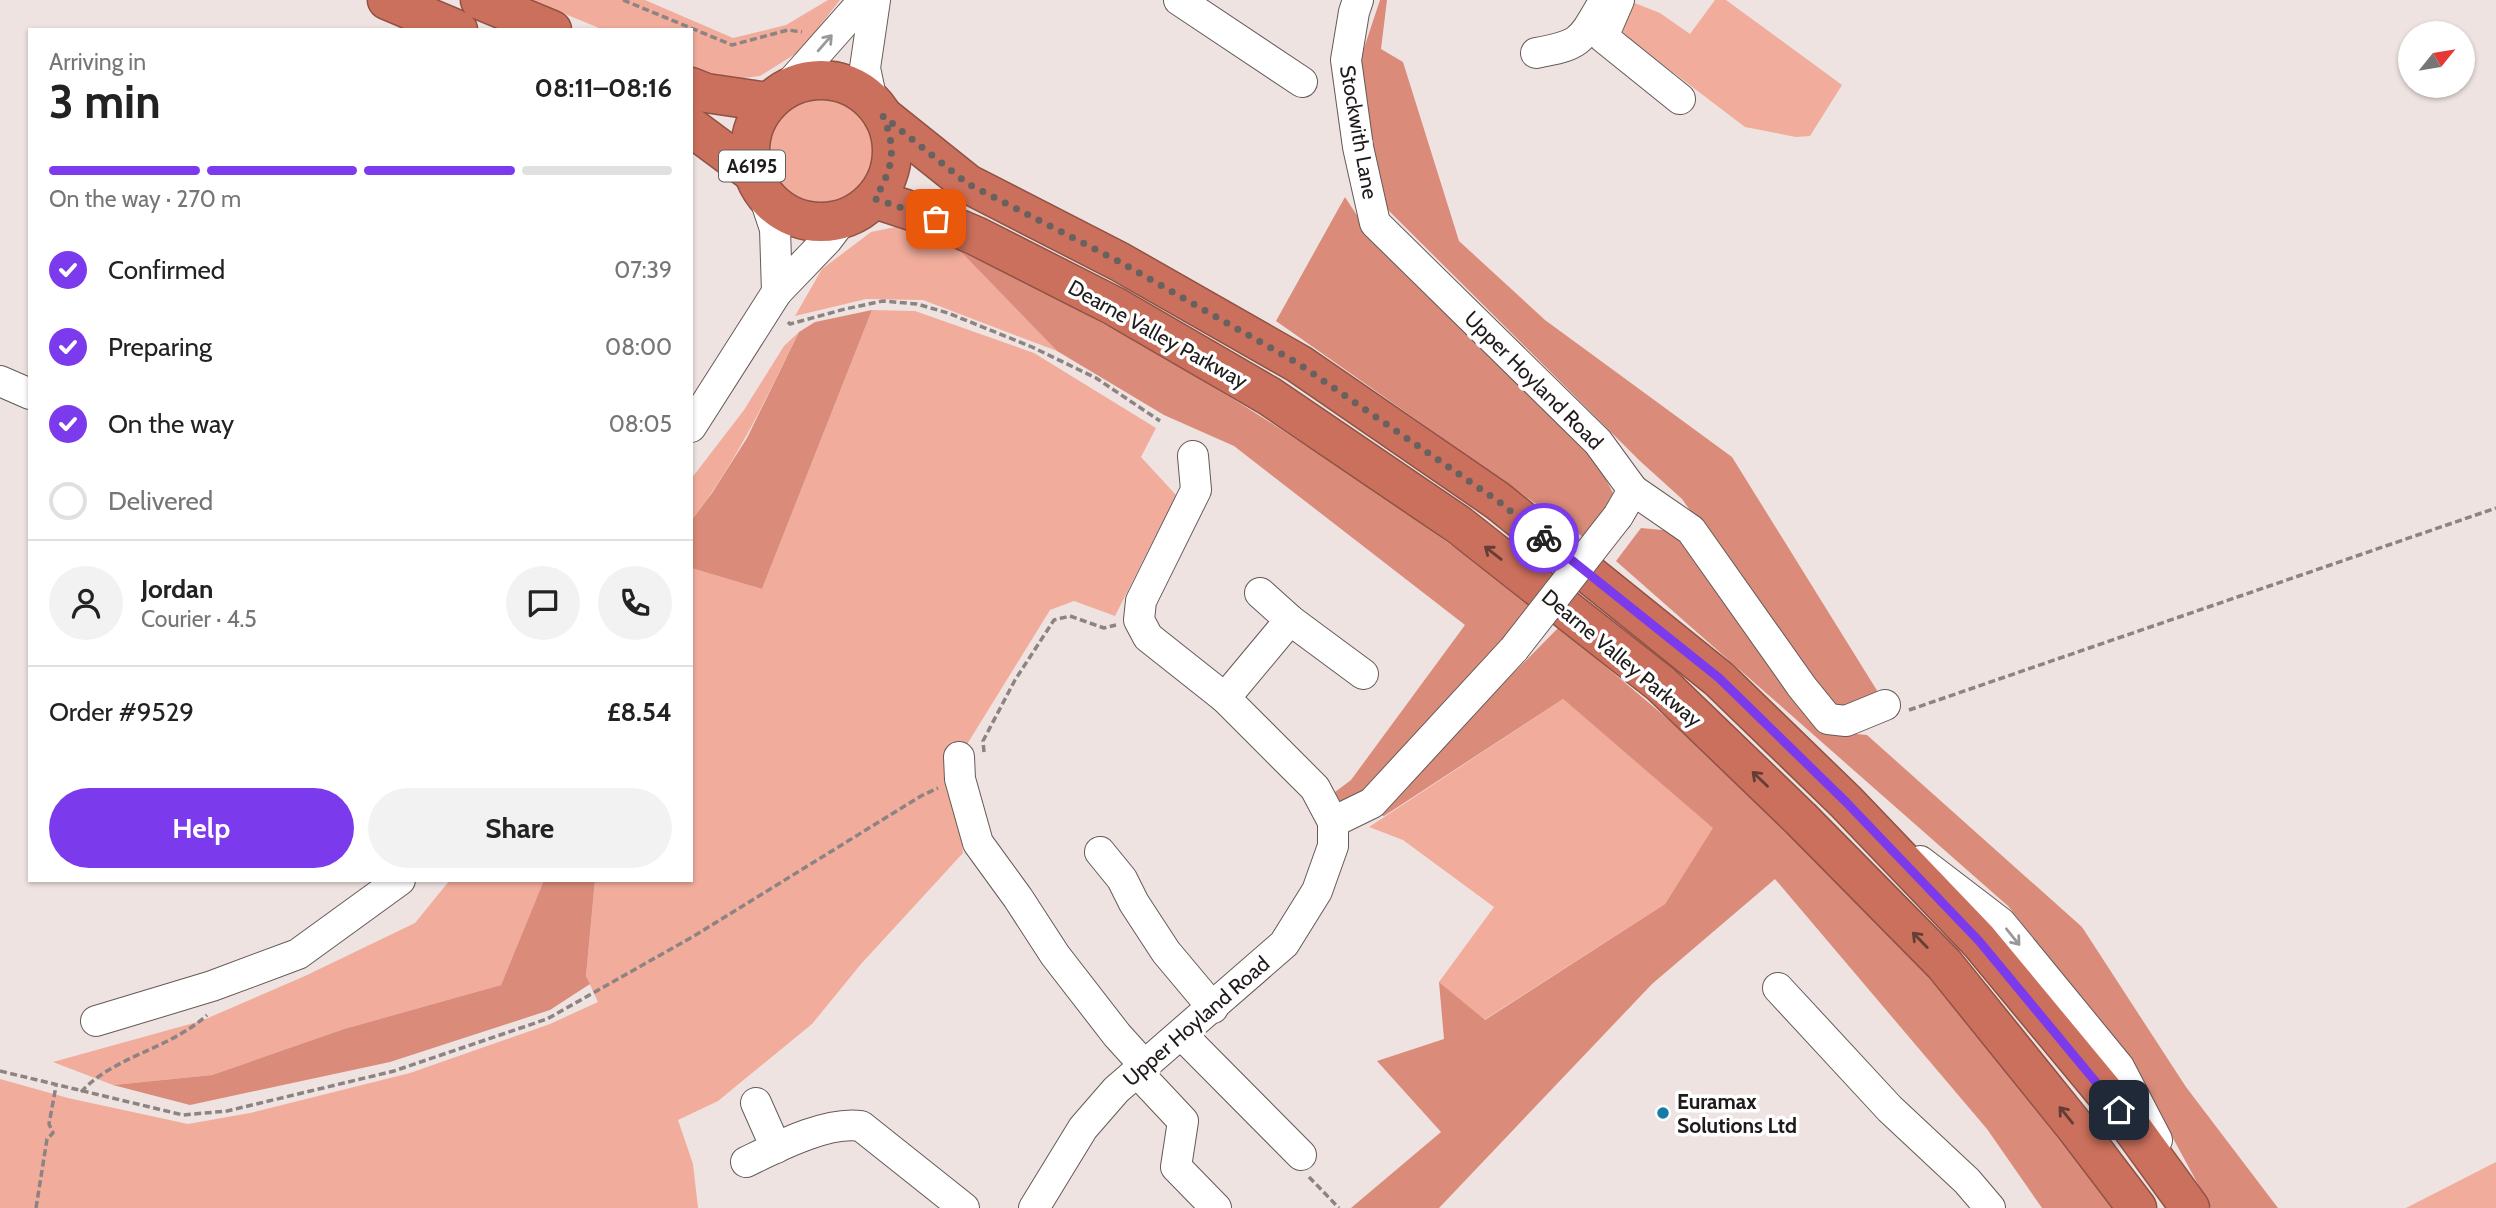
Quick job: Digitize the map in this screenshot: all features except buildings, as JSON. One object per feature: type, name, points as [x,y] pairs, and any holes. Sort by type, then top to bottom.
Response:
[{"type":"highway","points":[[387,0],[453,28]]},
{"type":"highway","points":[[480,0],[547,28]]},
{"type":"highway","points":[[693,88],[706,93],[778,95],[809,80],[832,80],[854,87],[878,108],[891,135],[892,155],[888,175],[875,199]]},
{"type":"highway","name":"A6195","points":[[758,183],[750,155],[751,136],[757,118],[778,95]]},
{"type":"highway","name":"Dearne Valley Parkway","points":[[878,108],[968,184],[1120,262],[1299,364],[1498,501],[1719,678],[1846,802],[1979,941],[2119,1110],[2191,1208]]},
{"type":"highway","name":"A6195","points":[[693,129],[758,183],[779,209],[799,219],[821,222],[843,219],[863,209],[875,199]]},
{"type":"highway","name":"Dearne Valley Parkway","points":[[875,199],[936,219],[987,242],[1114,306],[1269,396],[1459,526],[1661,684],[1800,818],[1944,964],[2137,1208]]},
{"type":"street","points":[[778,95],[864,0]]},
{"type":"street","points":[[876,0],[865,68],[878,108]]},
{"type":"street","points":[[1179,0],[1302,82]]},
{"type":"street","name":"Stockwith Lane","points":[[1358,0],[1346,60],[1358,146],[1375,223]]},
{"type":"street","points":[[1536,53],[1566,48],[1582,39],[1605,0]]},
{"type":"street","points":[[1619,0],[1603,37],[1680,99]]},
{"type":"street","points":[[758,183],[775,229],[772,301]]},
{"type":"street","points":[[693,424],[772,301],[843,219]]},
{"type":"street","name":"Upper Hoyland Road","points":[[1375,223],[1598,442],[1625,503],[1691,530],[1802,687],[1828,719],[1846,721],[1878,708]]},
{"type":"street","points":[[0,381],[28,393]]},
{"type":"street","points":[[1194,456],[1196,490],[1141,601],[1139,620],[1148,637],[1225,698],[1315,788],[1333,822],[1372,803],[1514,649],[1625,503]]},
{"type":"street","points":[[1260,593],[1290,620],[1363,674]]},
{"type":"street","points":[[1225,698],[1290,620]]},
{"type":"street","points":[[959,768],[978,843],[1055,954],[1183,1121],[1176,1167],[1216,1208]]},
{"type":"street","name":"Upper Hoyland Road","points":[[1034,1208],[1083,1128],[1116,1090],[1284,944],[1317,891],[1333,846],[1333,822]]},
{"type":"street","points":[[1100,852],[1122,879],[1134,903],[1166,952],[1213,1008]]},
{"type":"street","points":[[96,1021],[212,986],[298,954],[397,882]]},
{"type":"street","points":[[1778,988],[1890,1109],[1967,1181],[1990,1208]]},
{"type":"street","points":[[1182,1035],[1301,1155]]},
{"type":"street","points":[[756,1103],[776,1148]]},
{"type":"street","points":[[746,1162],[776,1148],[846,1124],[861,1126],[964,1208]]},
{"type":"path","points":[[623,0],[689,28]]},
{"type":"path","points":[[693,30],[732,46],[788,30],[831,36]]},
{"type":"path","points":[[772,301],[790,324],[883,301],[917,304],[948,313],[1032,347],[1096,378],[1160,421]]},
{"type":"path","points":[[1878,708],[1891,716],[2496,508]]},
{"type":"path","points":[[0,1071],[183,1115],[227,1111],[394,1071],[547,1019],[694,936],[921,796],[985,752],[983,741],[1015,680],[1054,620],[1070,616],[1104,628],[1139,620]]},
{"type":"path","points":[[82,1091],[94,1078],[171,1041],[193,1027],[207,1015],[212,986]]},
{"type":"path","points":[[36,1208],[47,1139],[53,1133],[50,1124],[56,1086]]},
{"type":"shaded area","points":[[531,0],[645,0],[733,38],[786,25],[828,0],[840,0],[800,51],[760,76],[727,80],[693,67],[693,28],[599,28]]},
{"type":"shaded area","points":[[1380,0],[1387,0],[1381,49],[1403,62],[1459,241],[1545,320],[1732,457],[1881,697],[1860,709],[1831,708],[1682,499],[1640,461],[1379,201],[1359,63]]},
{"type":"shaded area","points":[[1715,0],[1726,0],[1842,85],[1810,136],[1796,137],[1745,127],[1616,29],[1632,2],[1660,13],[1690,34]]},
{"type":"shaded area","points":[[821,95],[842,99],[859,111],[871,128],[875,149],[871,170],[859,187],[842,199],[821,203],[800,199],[783,187],[771,170],[767,149],[771,128],[783,111],[800,99]]},
{"type":"shaded area","points":[[1345,197],[1375,243],[1590,449],[1613,493],[1586,539],[1276,321]]},
{"type":"shaded area","points":[[910,224],[960,251],[1057,351],[923,300],[866,299],[795,316],[822,269],[871,232]]},
{"type":"shaded area","points":[[960,251],[1110,327],[1256,413],[1396,506],[1533,605],[1369,797],[1343,807],[1335,792],[1351,780],[1465,625],[1234,446],[1164,415],[1057,351]]},
{"type":"shaded area","points":[[872,310],[915,311],[1034,353],[1156,428],[1141,457],[1176,495],[1115,616],[1074,601],[1050,610],[953,767],[963,853],[861,964],[812,1024],[718,1101],[678,1120],[693,1164],[698,1208],[0,1208],[0,1079],[68,1098],[188,1124],[250,1113],[410,1073],[550,1024],[598,1002],[586,976],[595,882],[693,882],[693,569],[762,589]]},
{"type":"shaded area","points":[[872,310],[762,589],[693,569],[693,518],[747,438],[799,332],[815,322]]},
{"type":"shaded area","points":[[799,332],[737,453],[693,518],[693,476],[744,410],[784,346]]},
{"type":"shaded area","points":[[1641,528],[1673,531],[1811,711],[1837,732],[1867,735],[2082,927],[2186,1087],[2278,1208],[2211,1208],[2126,1052],[2008,906],[1616,561]]},
{"type":"shaded area","points":[[1559,627],[1764,800],[1929,976],[2068,1139],[2115,1208],[2042,1208],[1987,1129],[1775,879],[1652,984],[1439,1208],[1351,1208],[1441,1132],[1377,1061],[1444,1039],[1439,982],[1485,1020],[1665,904],[1713,828],[1563,699],[1384,816],[1374,814]]},
{"type":"shaded area","points":[[1563,699],[1714,828],[1665,904],[1484,1020],[1439,982],[1494,907],[1403,840],[1369,827]]},
{"type":"shaded area","points":[[448,882],[543,882],[501,985],[344,1029],[212,1075],[113,1085],[53,1062],[201,1021],[305,976],[415,923]]},
{"type":"shaded area","points":[[543,882],[595,882],[586,976],[590,984],[550,1010],[390,1062],[190,1105],[113,1085],[212,1075],[344,1029],[501,985]]},
{"type":"shaded area","points":[[2496,1162],[2496,1208],[2406,1208]]},
{"type":"way so far","points":[[936,219],[875,199],[888,175],[892,155],[891,135],[883,116],[968,184],[1120,262],[1299,364],[1498,501],[1544,538]]},
{"type":"place","name":"Euramax Solutions Ltd","points":[[1663,1113]]},
{"type":"route","points":[[1544,538],[1719,678],[1846,802],[1979,941],[2119,1110]]}]
